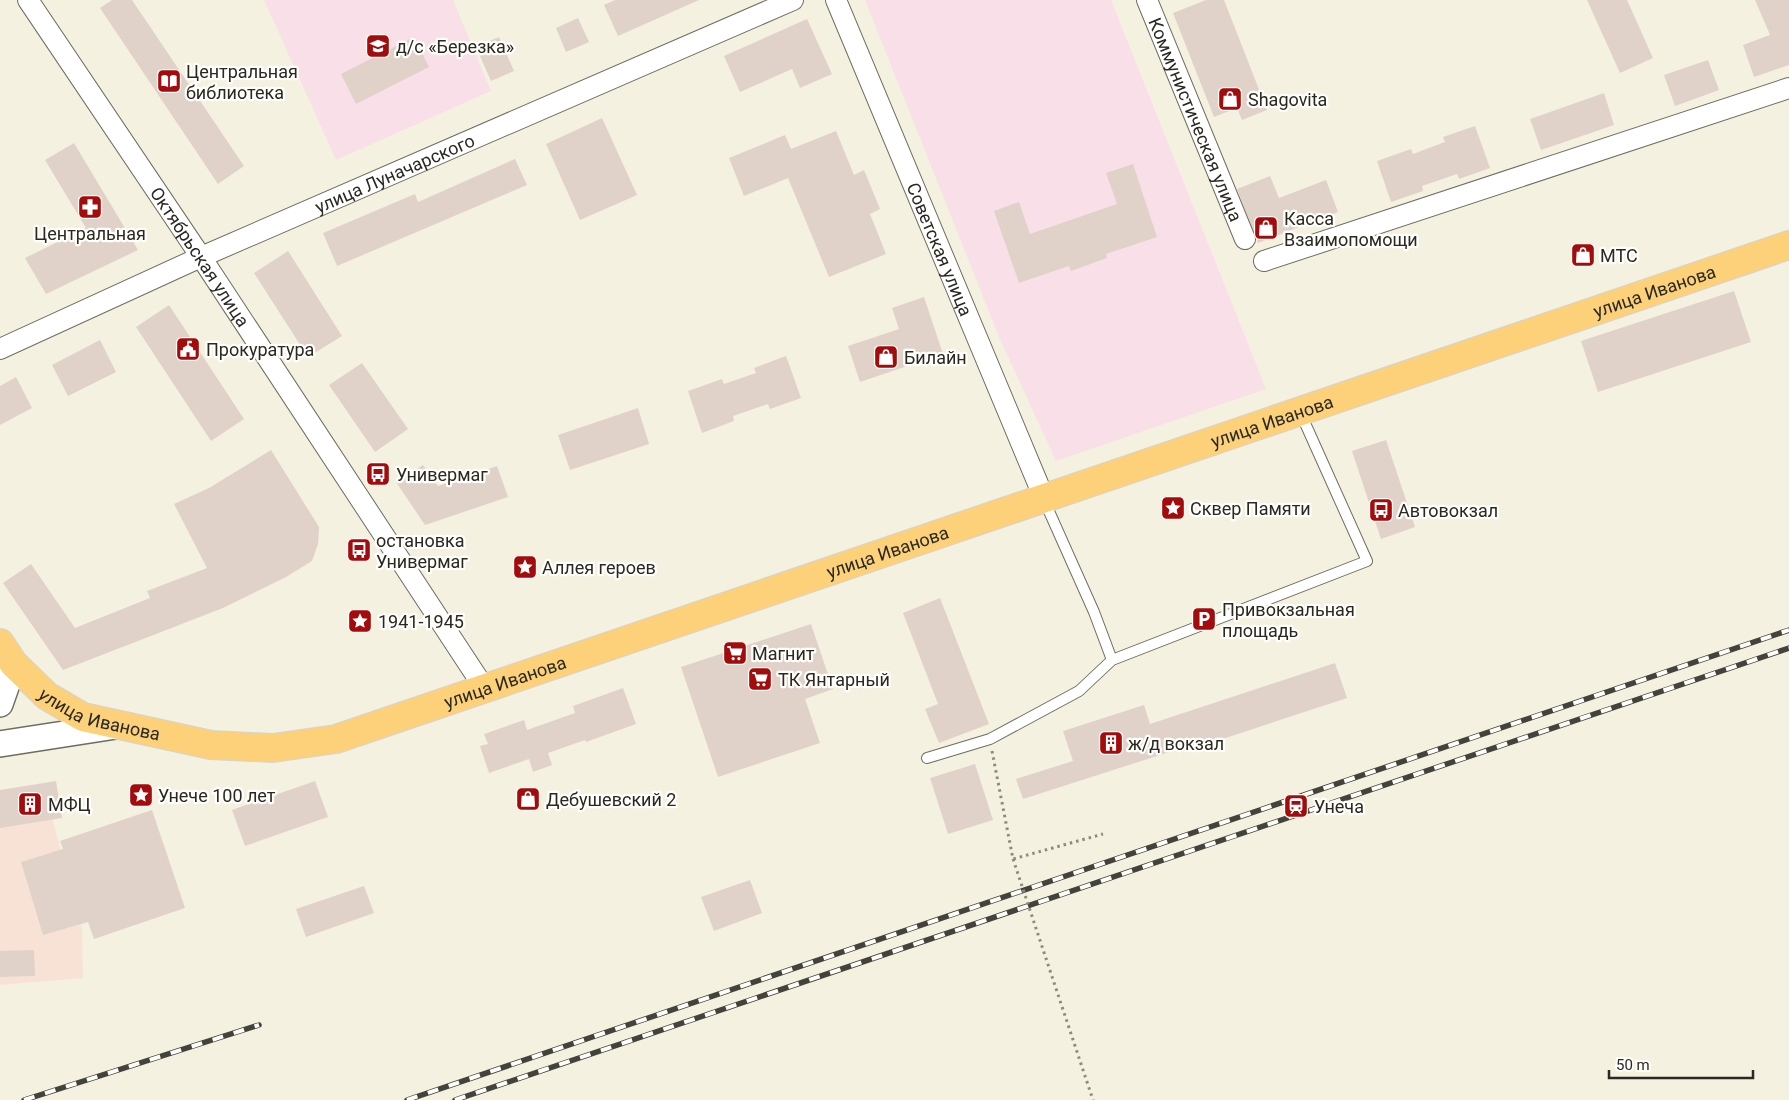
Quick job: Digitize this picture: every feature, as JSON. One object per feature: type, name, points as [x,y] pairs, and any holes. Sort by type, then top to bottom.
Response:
[{"type":"main road","name":"улица Иванова","points":[[7,654],[47,696],[83,717],[117,726],[211,745],[273,748],[336,739],[1299,410],[1789,245]]},
{"type":"street","name":"Октябрьская улица","points":[[28,0],[201,257],[485,688]]},
{"type":"street","name":"улица Луначарского","points":[[0,349],[201,257],[793,0]]},
{"type":"street","name":"Советская улица","points":[[836,0],[1044,498]]},
{"type":"street","name":"Коммунистическая улица","points":[[1147,0],[1245,239]]},
{"type":"street","points":[[1264,261],[1789,88]]},
{"type":"street","points":[[0,704],[7,654]]},
{"type":"street","points":[[0,744],[117,726]]},
{"type":"lane","points":[[927,758],[990,739],[1079,691],[1112,660],[1367,561],[1299,410]]},
{"type":"lane","points":[[1044,498],[1094,612],[1112,660]]},
{"type":"path","points":[[990,739],[1013,859],[1093,1100]]},
{"type":"path","points":[[1013,859],[1103,834]]},
{"type":"shaded area","name":"д/с «Березка»","points":[[264,0],[453,0],[491,91],[336,160]]},
{"type":"shaded area","points":[[865,0],[1111,0],[1266,389],[1056,461],[999,337]]},
{"type":"shaded area","points":[[50,810],[82,930],[83,978],[0,985],[0,818]]},
{"type":"building","points":[[112,0],[132,0],[244,166],[218,184],[100,8]]},
{"type":"building","points":[[615,0],[699,0],[618,36],[604,5]]},
{"type":"building","points":[[1206,0],[1224,0],[1267,110],[1242,120],[1237,108],[1214,117],[1173,13]]},
{"type":"building","points":[[1587,0],[1627,0],[1653,58],[1620,73]]},
{"type":"building","points":[[1755,0],[1789,0],[1789,65],[1754,77],[1743,45],[1770,35]]},
{"type":"building","points":[[578,18],[589,42],[566,52],[556,28]]},
{"type":"building","points":[[807,19],[832,74],[800,88],[792,69],[740,92],[724,56]]},
{"type":"building","points":[[414,37],[429,67],[356,104],[341,74]]},
{"type":"building","points":[[499,37],[514,71],[491,81],[476,47]]},
{"type":"building","points":[[1708,60],[1719,90],[1675,106],[1664,75]]},
{"type":"building","points":[[1604,93],[1614,125],[1541,150],[1530,119]]},
{"type":"building","points":[[602,118],[637,195],[580,220],[546,144]]},
{"type":"building","points":[[1475,126],[1490,168],[1459,179],[1457,174],[1422,186],[1423,191],[1391,202],[1377,161],[1411,149],[1413,154],[1445,142],[1443,137]]},
{"type":"building","points":[[836,131],[854,175],[864,170],[880,209],[870,214],[886,254],[829,277],[788,178],[744,196],[729,158],[785,135],[791,149]]},
{"type":"building","points":[[74,143],[138,250],[46,294],[25,258],[86,228],[45,160]]},
{"type":"building","points":[[515,159],[527,185],[337,266],[323,233],[415,194],[418,202]]},
{"type":"building","points":[[1133,164],[1157,237],[1106,254],[1107,258],[1071,271],[1069,266],[1019,283],[994,211],[1019,202],[1030,234],[1117,204],[1106,173]]},
{"type":"building","points":[[1270,176],[1279,198],[1326,180],[1338,212],[1258,243],[1237,189]]},
{"type":"building","points":[[288,251],[342,336],[308,357],[254,273]]},
{"type":"building","points":[[1734,291],[1751,342],[1598,392],[1581,341]]},
{"type":"building","points":[[924,297],[943,354],[860,382],[848,346],[899,329],[892,308]]},
{"type":"building","points":[[169,305],[244,419],[211,441],[136,327]]},
{"type":"building","points":[[100,340],[116,372],[68,396],[52,365]]},
{"type":"building","points":[[786,356],[801,398],[770,409],[768,404],[733,416],[734,421],[702,433],[688,391],[722,379],[724,384],[756,373],[754,368]]},
{"type":"building","points":[[362,363],[408,429],[375,452],[329,385]]},
{"type":"building","points":[[16,377],[32,408],[0,425],[0,386]]},
{"type":"building","points":[[638,408],[649,444],[570,470],[558,435]]},
{"type":"building","points":[[1386,440],[1415,527],[1381,539],[1352,451]]},
{"type":"building","points":[[271,450],[319,527],[318,544],[312,561],[286,577],[223,608],[63,670],[3,583],[31,564],[75,628],[150,598],[147,591],[207,568],[174,504],[209,488]]},
{"type":"building","points":[[423,465],[438,486],[497,466],[508,497],[425,525],[396,482]]},
{"type":"building","points":[[940,598],[989,724],[939,743],[925,709],[938,704],[903,613]]},
{"type":"building","points":[[811,624],[833,689],[805,699],[820,743],[718,777],[681,667]]},
{"type":"building","points":[[1335,663],[1347,698],[1186,751],[1185,747],[1023,799],[1016,779],[1073,761],[1063,731],[1144,705],[1150,724]]},
{"type":"building","points":[[623,688],[636,724],[548,753],[552,765],[533,772],[529,759],[489,773],[480,746],[488,744],[484,734],[524,720],[527,730],[575,713],[573,706]]},
{"type":"building","points":[[975,764],[993,820],[948,834],[930,778]]},
{"type":"building","name":"МФЦ","points":[[56,781],[62,818],[0,828],[0,790]]},
{"type":"building","points":[[315,781],[328,817],[245,846],[232,810]]},
{"type":"building","points":[[152,810],[185,908],[94,939],[88,922],[43,935],[21,862],[63,849],[60,841]]},
{"type":"building","points":[[750,880],[762,913],[714,931],[701,897]]},
{"type":"building","points":[[364,886],[374,913],[306,937],[296,909]]},
{"type":"building","points":[[34,950],[35,976],[0,977],[0,951]]},
{"type":"railway","points":[[407,1100],[1789,630]]},
{"type":"railway","points":[[455,1100],[1789,648]]},
{"type":"railway","points":[[24,1100],[259,1025]]},
{"type":"place","name":"д/с «Березка»","points":[[378,46]]},
{"type":"place","name":"Центральная библиотека","points":[[169,81]]},
{"type":"place","name":"Shagovita","points":[[1230,99]]},
{"type":"place","name":"Центральная","points":[[90,207]]},
{"type":"place","name":"Касса Взаимопомощи","points":[[1266,228]]},
{"type":"place","name":"МТС","points":[[1583,255]]},
{"type":"place","name":"Прокуратура","points":[[188,349]]},
{"type":"place","name":"Билайн","points":[[886,357]]},
{"type":"place","name":"Универмаг","points":[[378,474]]},
{"type":"place","name":"Сквер Памяти","points":[[1173,508]]},
{"type":"place","name":"Автовокзал","points":[[1381,510]]},
{"type":"place","name":"остановка Универмаг","points":[[359,550]]},
{"type":"place","name":"Аллея героев","points":[[525,567]]},
{"type":"place","name":"Привокзальная площадь","points":[[1204,619]]},
{"type":"place","name":"1941-1945","points":[[360,621]]},
{"type":"place","name":"Магнит","points":[[735,653]]},
{"type":"place","name":"ТК Янтарный","points":[[760,679]]},
{"type":"place","name":"ж/д вокзал","points":[[1111,743]]},
{"type":"place","name":"Унече 100 лет","points":[[141,795]]},
{"type":"place","name":"Дебушевский 2","points":[[528,799]]},
{"type":"place","name":"МФЦ","points":[[30,804]]},
{"type":"place","name":"Унеча","points":[[1296,806]]}]
